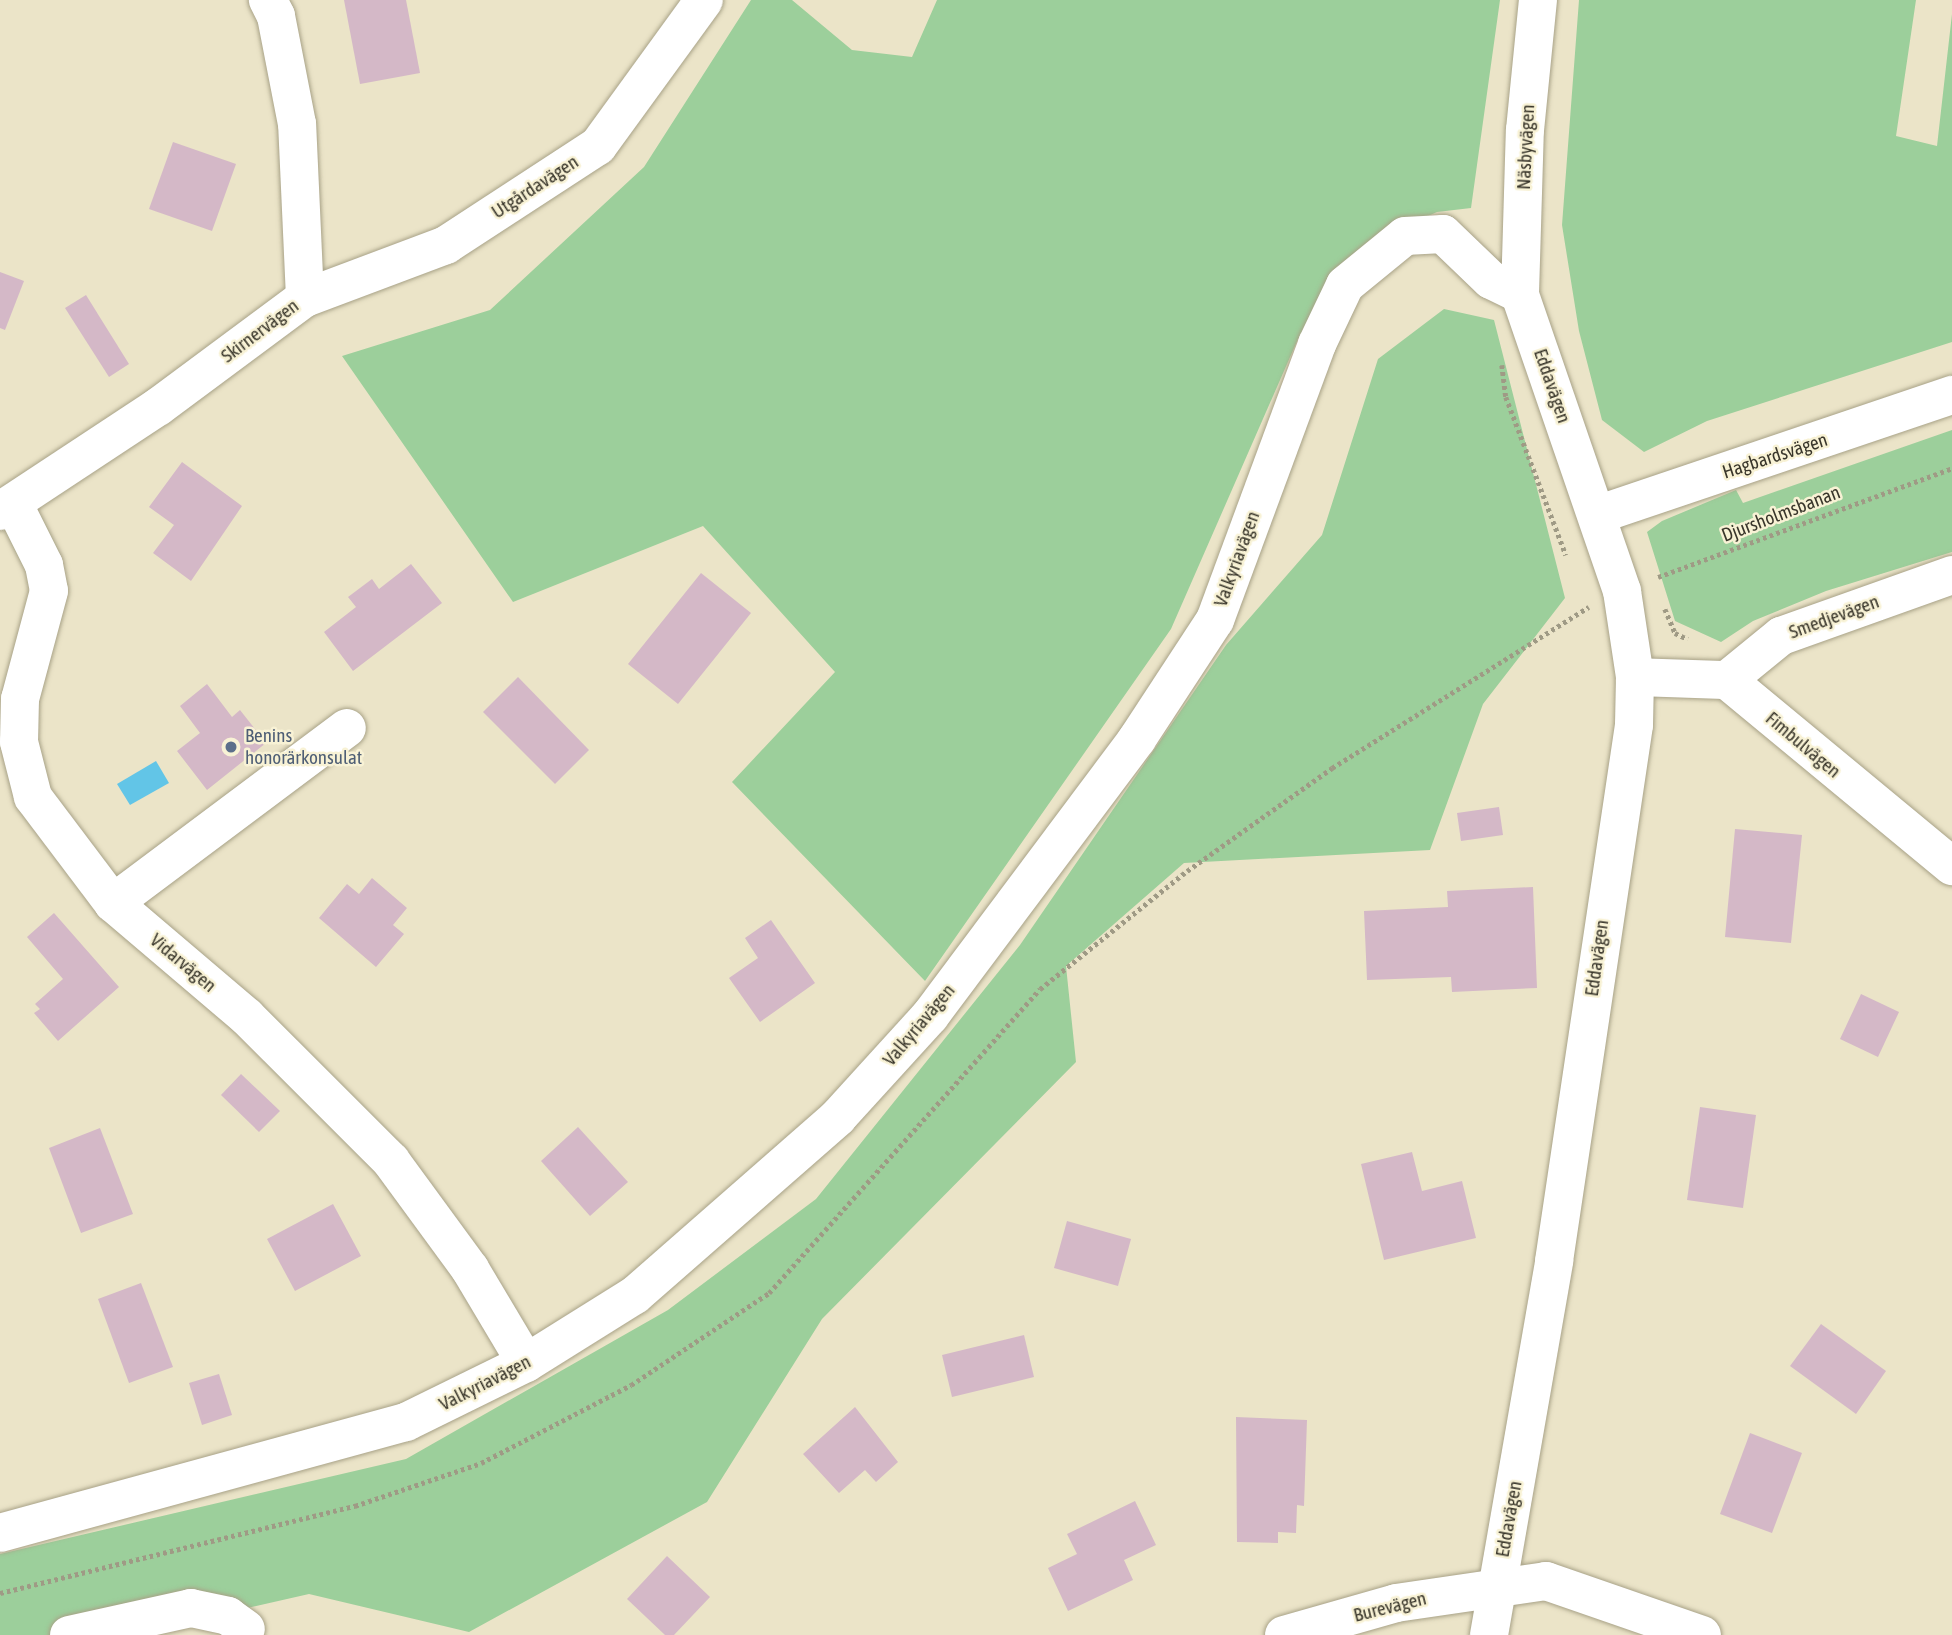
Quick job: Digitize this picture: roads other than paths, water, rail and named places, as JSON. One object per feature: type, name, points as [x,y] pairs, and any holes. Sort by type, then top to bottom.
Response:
[{"type":"street","name":"Skirnervägen","points":[[7,508],[305,298],[297,124],[276,16],[268,0]]},
{"type":"street","name":"Utgårdavägen","points":[[305,298],[446,245],[598,146],[704,0]]},
{"type":"street","name":"Näsbyvägen","points":[[1520,294],[1525,130],[1538,0]]},
{"type":"street","name":"Valkyriavägen","points":[[0,1533],[406,1422],[526,1363],[635,1295],[838,1117],[930,1016],[1030,886],[1215,620],[1317,344],[1345,285],[1405,236],[1443,234],[1491,280],[1520,294]]},
{"type":"street","name":"Eddavägen","points":[[1489,1635],[1554,1261],[1634,725],[1635,677],[1622,591],[1520,294]]},
{"type":"street","name":"Hagbardsvägen","points":[[1597,515],[1952,395]]},
{"type":"street","name":"Vidarvägen","points":[[7,508],[44,565],[49,591],[20,699],[19,742],[33,797],[113,903],[247,1017],[382,1152],[470,1269],[526,1363]]},
{"type":"street","name":"Smedjevägen","points":[[1727,680],[1781,636],[1952,575]]},
{"type":"street","points":[[1635,677],[1727,680]]},
{"type":"street","name":"Fimbulvägen","points":[[1727,680],[1952,866]]},
{"type":"street","points":[[113,903],[347,728]]},
{"type":"street","name":"Burevägen","points":[[1284,1635],[1396,1603],[1498,1584],[1546,1581],[1702,1635]]},
{"type":"street","points":[[69,1635],[191,1608],[228,1616],[246,1629]]},
{"type":"water","points":[[156,761],[169,783],[130,805],[117,784]]},
{"type":"place","name":"Benins honorärkonsulat","points":[[231,747]]}]
